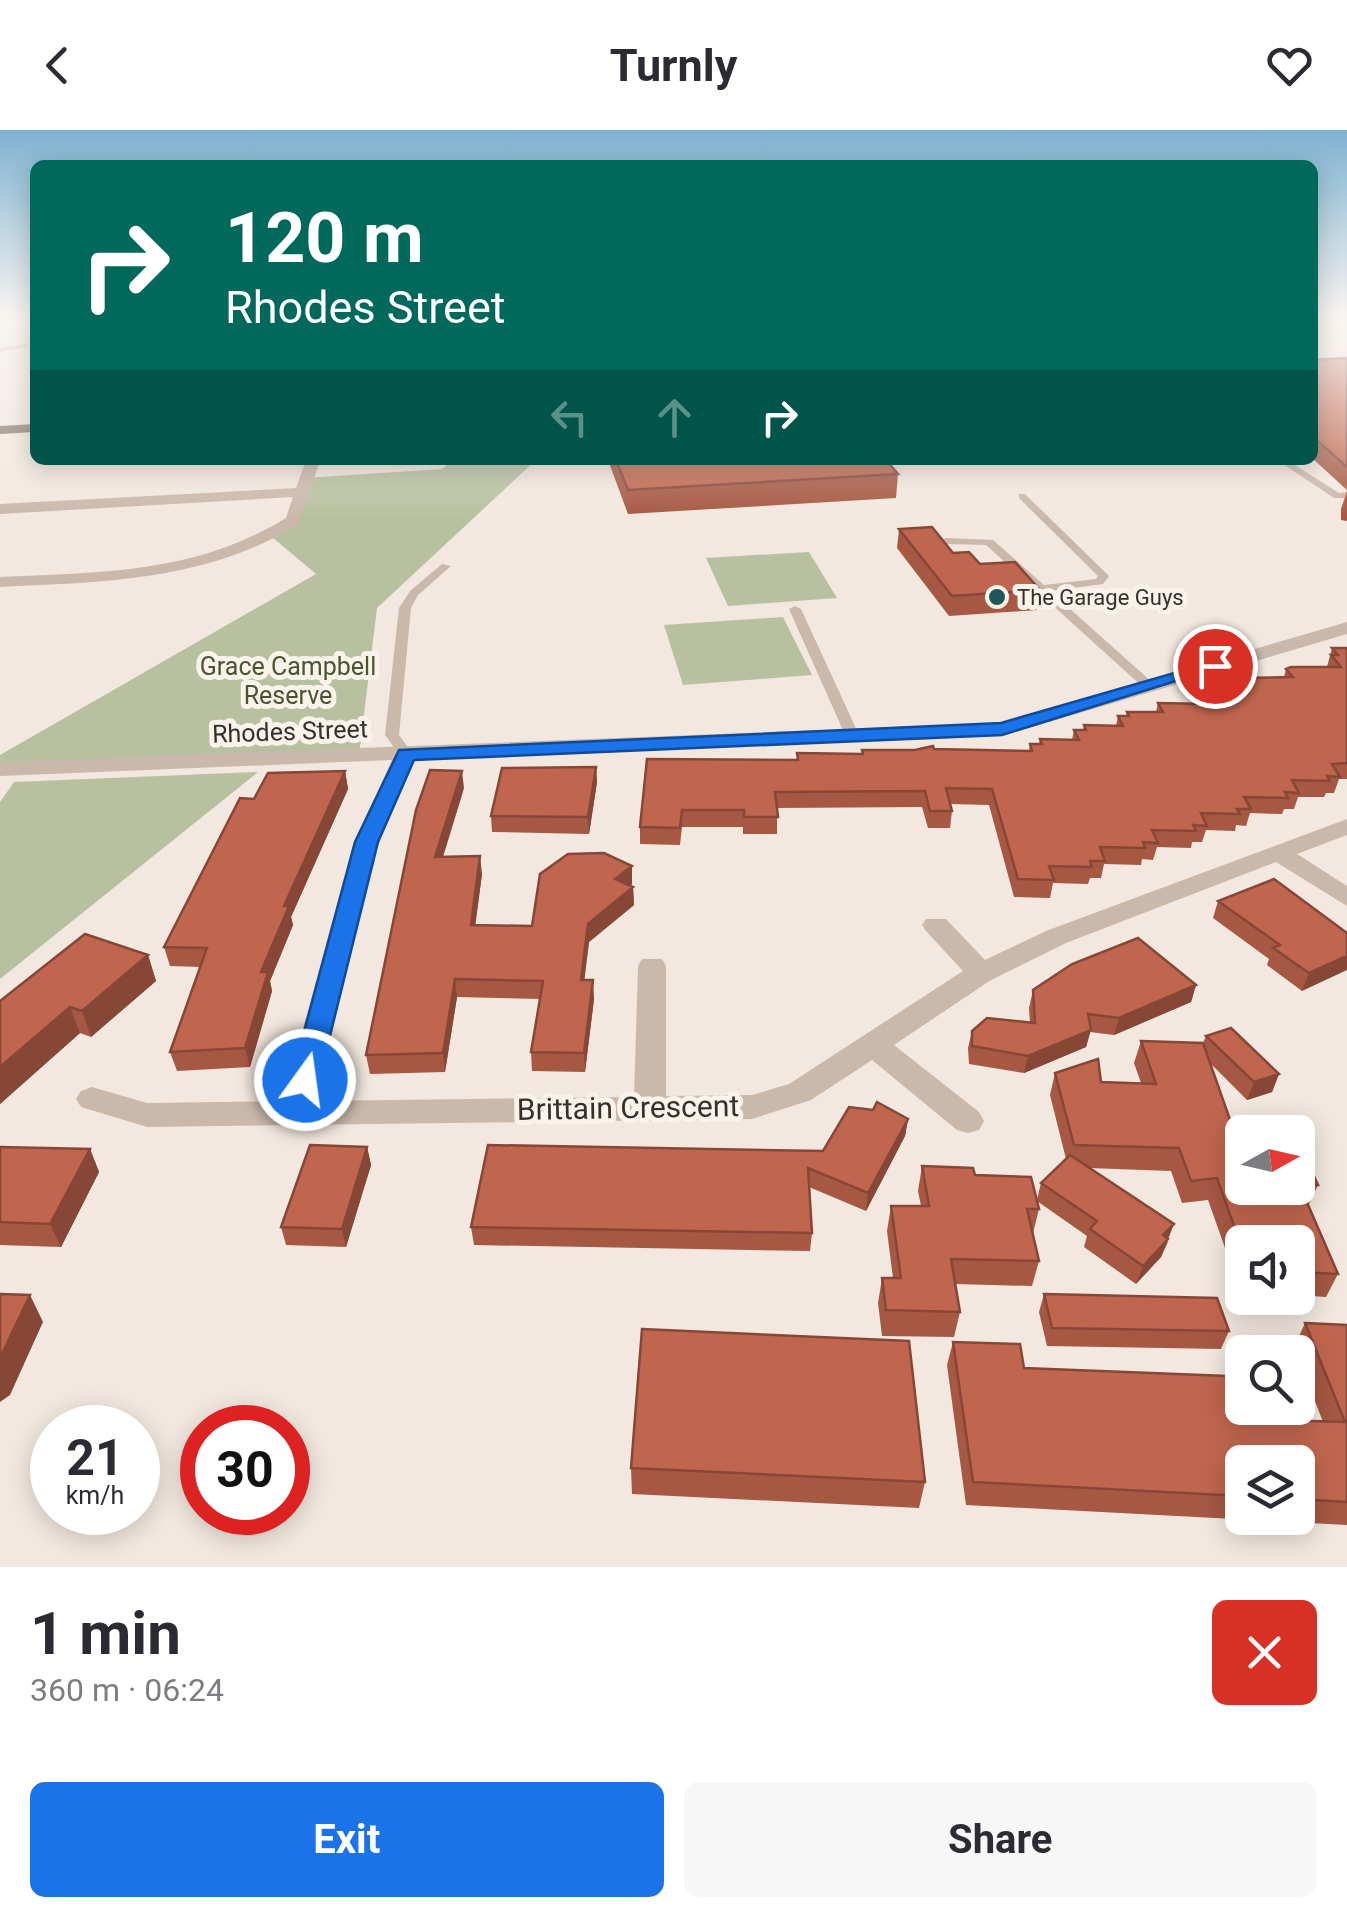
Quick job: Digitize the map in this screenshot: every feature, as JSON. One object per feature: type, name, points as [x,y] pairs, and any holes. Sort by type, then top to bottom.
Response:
[{"type":"main road","points":[[0,430],[30,428]]},
{"type":"street","points":[[0,582],[190,569],[272,537],[293,522],[310,465]]},
{"type":"street","points":[[0,510],[301,492]]},
{"type":"street","name":"Rhodes Street","points":[[0,769],[1002,729],[1347,628]]},
{"type":"street","points":[[296,1114],[366,842],[406,754]]},
{"type":"street","name":"Brittain Crescent","points":[[92,1099],[147,1116],[752,1107],[800,1092],[981,972],[1056,938],[1347,826]]},
{"type":"street","points":[[1278,852],[1347,898]]},
{"type":"street","points":[[936,925],[981,972]]},
{"type":"street","points":[[650,1108],[652,966]]},
{"type":"street","points":[[871,1043],[968,1121]]},
{"type":"lane","points":[[1289,465],[1337,496],[1347,495]]},
{"type":"lane","points":[[1022,496],[1104,576],[1099,582],[1040,589]]},
{"type":"lane","points":[[946,541],[986,540],[1149,686]]},
{"type":"lane","points":[[406,754],[392,736],[405,608],[414,593],[446,566]]},
{"type":"lane","points":[[795,609],[853,737]]},
{"type":"green space","name":"Grace Campbell Reserve","points":[[447,465],[531,465],[377,608],[359,755],[0,769],[0,755],[316,574],[272,537],[293,521],[304,478],[442,469]]},
{"type":"green space","points":[[809,552],[837,598],[728,606],[706,558]]},
{"type":"green space","points":[[783,617],[812,675],[683,685],[664,625]]},
{"type":"green space","points":[[258,772],[0,979],[0,802],[14,782]]},
{"type":"building","points":[[1318,385],[1347,385],[1347,467],[1318,441]]},
{"type":"building","points":[[618,465],[890,465],[898,474],[628,490]]},
{"type":"building","points":[[932,527],[953,553],[969,552],[980,564],[1015,562],[1040,590],[952,596],[899,529]]},
{"type":"building","points":[[1332,648],[1347,648],[1347,763],[1332,764],[1340,777],[1327,776],[1330,781],[1292,780],[1299,793],[1285,792],[1288,798],[1244,797],[1251,809],[1237,809],[1240,814],[1201,813],[1207,826],[1193,825],[1196,831],[1152,830],[1158,843],[1143,842],[1145,848],[1100,847],[1105,861],[1090,861],[1092,867],[1049,866],[1054,880],[1018,879],[992,789],[946,788],[952,811],[930,811],[925,791],[775,792],[778,817],[744,817],[744,810],[682,810],[680,828],[640,827],[647,759],[798,760],[797,753],[863,754],[862,750],[933,746],[1032,751],[1030,744],[1042,744],[1040,739],[1079,740],[1074,730],[1086,730],[1084,725],[1123,726],[1118,716],[1129,716],[1127,712],[1163,712],[1158,703],[1209,704],[1200,690],[1245,687],[1239,678],[1293,677],[1286,669],[1291,667],[1341,667],[1331,655],[1338,655]]},
{"type":"building","points":[[596,767],[588,817],[491,816],[502,768]]},
{"type":"building","points":[[430,770],[462,771],[435,857],[480,856],[471,925],[532,926],[540,874],[568,854],[604,853],[632,866],[615,879],[633,887],[588,924],[581,980],[593,980],[584,1053],[531,1052],[543,981],[455,979],[443,1053],[366,1055],[416,810]]},
{"type":"building","points":[[345,771],[284,906],[289,906],[261,972],[268,972],[245,1048],[170,1052],[207,948],[164,947],[240,798],[254,799],[268,773]]},
{"type":"building","points":[[1274,879],[1347,933],[1347,956],[1309,973],[1273,948],[1280,945],[1218,901]]},
{"type":"building","points":[[85,934],[148,955],[82,1011],[70,1007],[0,1067],[0,1001]]},
{"type":"building","points":[[1138,938],[1196,985],[1119,1018],[1088,1014],[1091,1030],[1028,1056],[972,1046],[972,1031],[987,1018],[1035,1023],[1033,990],[1072,964]]},
{"type":"building","points":[[1231,1028],[1279,1074],[1254,1082],[1206,1036]]},
{"type":"building","points":[[1141,1041],[1203,1043],[1228,1115],[1225,1115],[1225,1200],[1217,1178],[1191,1181],[1179,1148],[1074,1145],[1055,1073],[1098,1059],[1101,1082],[1156,1084]]},
{"type":"building","points":[[877,1102],[908,1119],[868,1193],[808,1168],[812,1233],[471,1227],[488,1145],[823,1151],[849,1107],[873,1110]]},
{"type":"building","points":[[310,1145],[367,1147],[342,1229],[281,1227]]},
{"type":"building","points":[[0,1147],[90,1149],[50,1224],[0,1222]]},
{"type":"building","points":[[1070,1155],[1174,1224],[1163,1235],[1168,1239],[1143,1266],[1090,1229],[1097,1221],[1041,1183]]},
{"type":"building","points":[[922,1166],[973,1168],[975,1175],[1031,1177],[1039,1209],[1027,1209],[1039,1261],[951,1259],[960,1312],[886,1310],[882,1278],[901,1278],[891,1206],[929,1206]]},
{"type":"building","points":[[1227,1205],[1308,1205],[1338,1274],[1315,1273],[1315,1225],[1234,1225]]},
{"type":"building","points":[[0,1294],[30,1295],[0,1358]]},
{"type":"building","points":[[1044,1294],[1217,1298],[1229,1331],[1052,1328]]},
{"type":"building","points":[[1305,1323],[1347,1325],[1347,1502],[1315,1500],[1315,1445],[1225,1445],[1225,1495],[973,1482],[953,1342],[1020,1344],[1024,1368],[1225,1376],[1225,1425],[1345,1422],[1315,1348],[1315,1335],[1310,1335]]},
{"type":"building","points":[[642,1329],[909,1341],[925,1482],[631,1468]]},
{"type":"place","name":"The Garage Guys","points":[[997,597]]},
{"type":"route","points":[[305,1080],[366,842],[406,754],[1002,729],[1215,666]]}]
